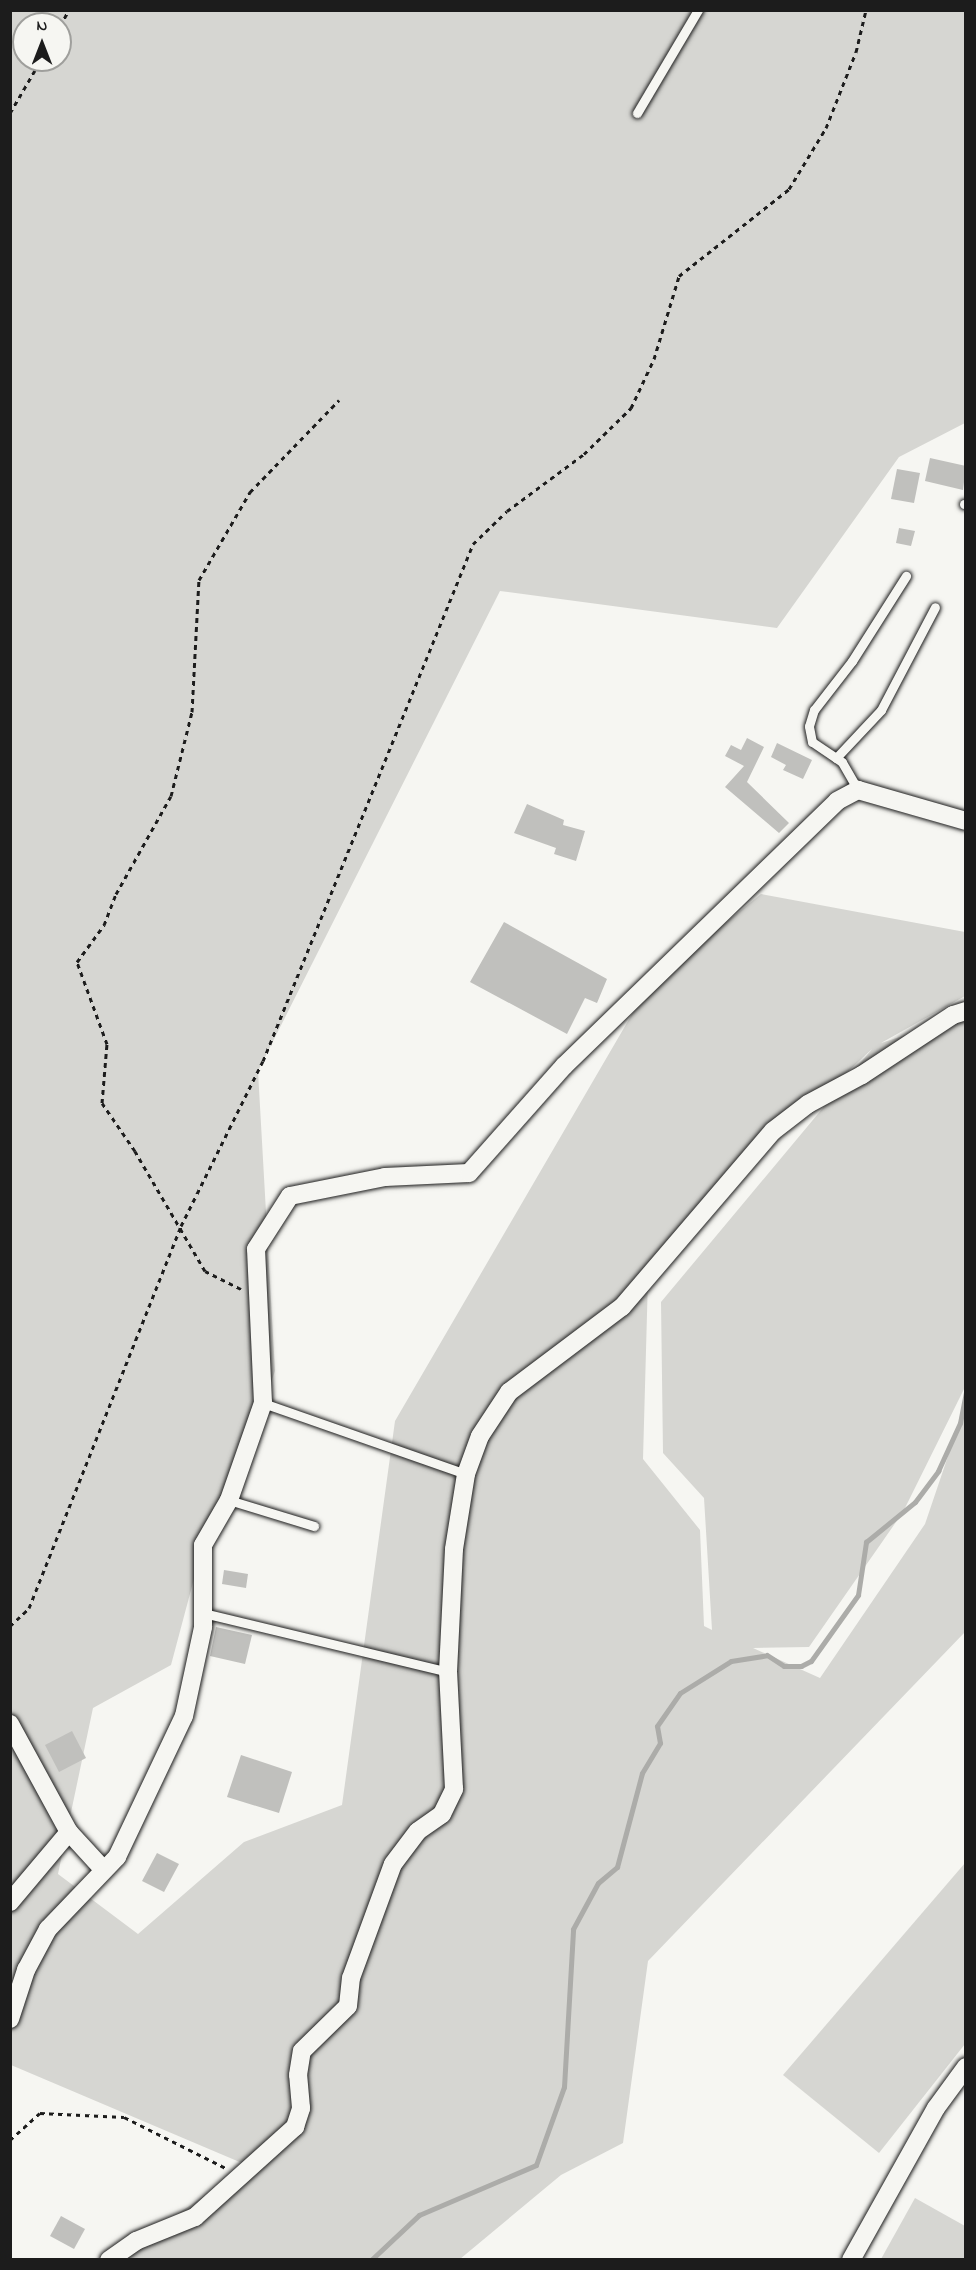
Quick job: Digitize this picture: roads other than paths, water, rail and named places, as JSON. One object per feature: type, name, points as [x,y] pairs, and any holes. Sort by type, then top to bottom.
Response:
[{"type":"street","points":[[10,2019],[26,1970],[48,1929],[102,1868],[117,1857],[130,1834],[184,1716],[204,1613],[203,1545],[229,1500],[263,1403],[256,1297],[256,1249],[290,1196],[385,1177],[469,1173],[564,1066],[837,801],[858,790],[966,821]]},
{"type":"street","points":[[109,2259],[136,2241],[195,2217],[238,2175],[295,2127],[301,2108],[298,2075],[303,2051],[348,2006],[351,1978],[393,1864],[418,1831],[442,1814],[454,1790],[448,1672],[454,1549],[466,1474],[480,1436],[509,1392],[622,1307],[773,1131],[807,1104],[862,1075],[953,1015],[966,1011]]},
{"type":"street","points":[[10,1724],[69,1832],[102,1868]]},
{"type":"street","points":[[10,1902],[69,1832]]},
{"type":"street","points":[[851,2259],[936,2108],[966,2067]]},
{"type":"lane","points":[[637,113],[698,10]]},
{"type":"lane","points":[[858,790],[836,758],[812,742],[809,726],[814,710],[852,661],[906,576]]},
{"type":"lane","points":[[836,758],[881,710],[935,607]]},
{"type":"lane","points":[[263,1403],[466,1474]]},
{"type":"lane","points":[[229,1500],[314,1526]]},
{"type":"lane","points":[[204,1613],[448,1672]]},
{"type":"waterway","points":[[371,2260],[419,2215],[536,2165],[564,2087],[573,1929],[598,1883],[617,1867],[642,1773],[660,1743],[657,1726],[680,1693],[731,1661],[767,1655],[784,1666],[801,1666],[811,1661],[858,1595],[866,1542],[915,1502],[938,1471],[960,1423],[966,1392]]}]
